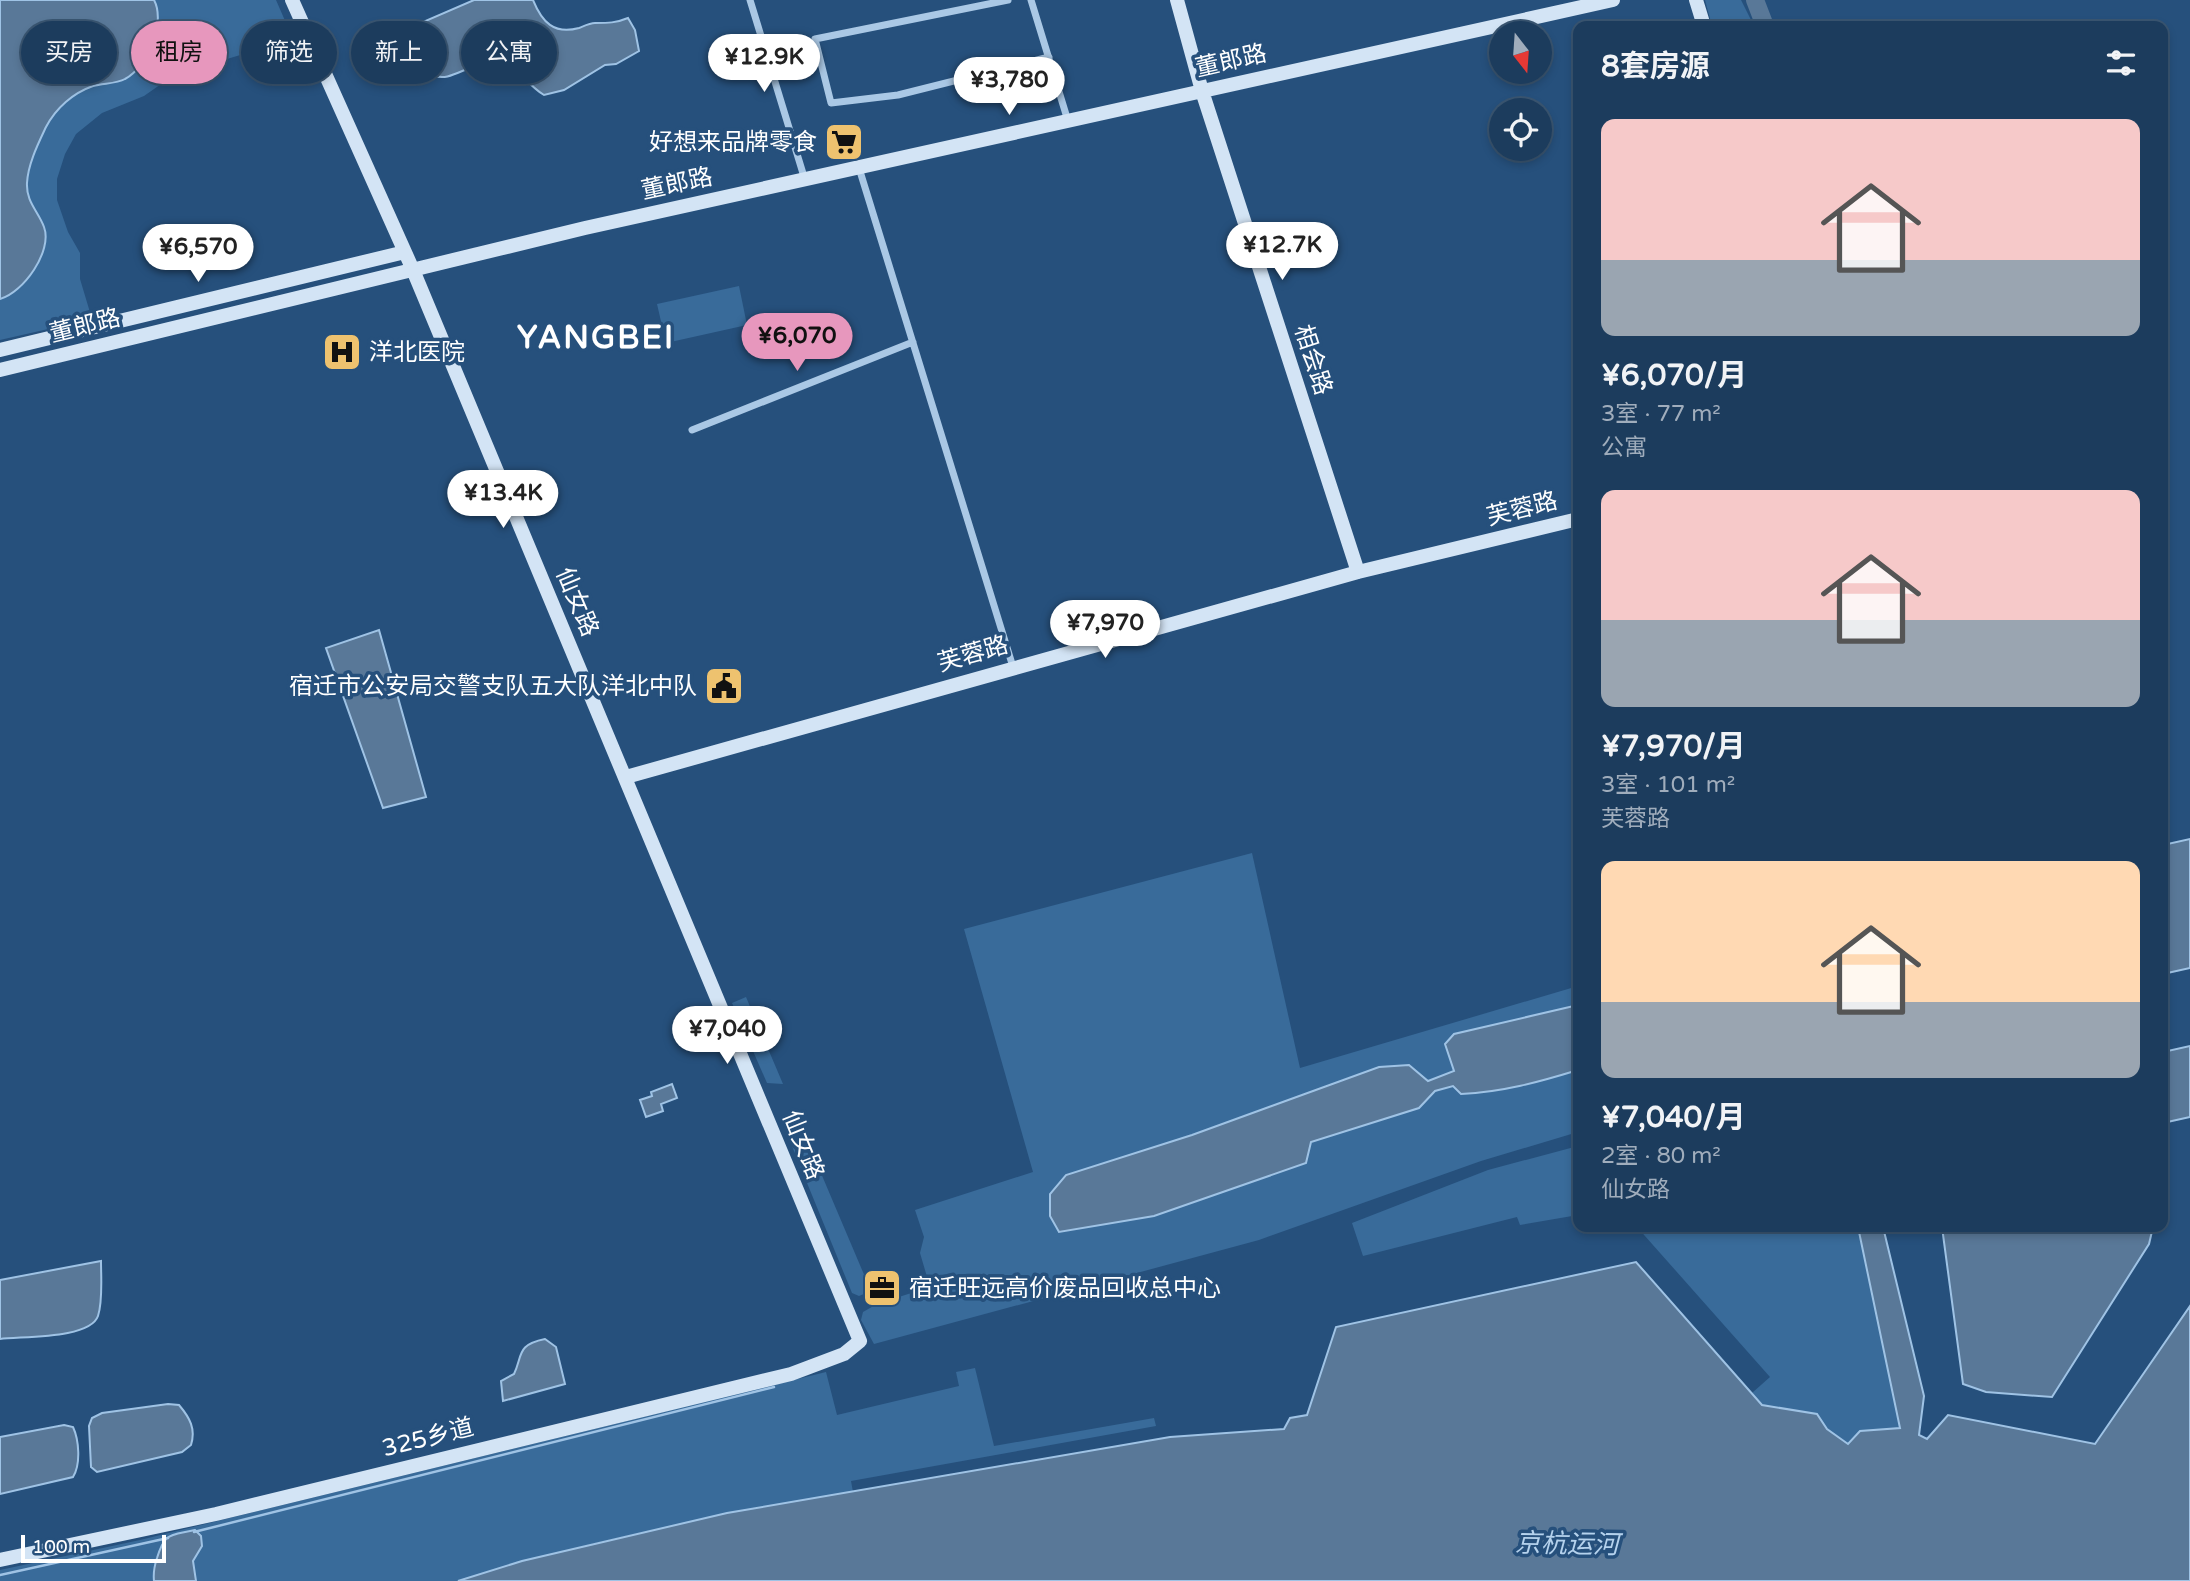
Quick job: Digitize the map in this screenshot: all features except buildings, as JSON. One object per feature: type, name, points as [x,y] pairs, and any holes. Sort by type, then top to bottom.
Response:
[{"type":"street","name":"仙女路","points":[[292,0],[413,270],[860,1341]]},
{"type":"street","points":[[750,0],[805,180]]},
{"type":"street","points":[[1008,0],[815,39],[831,103],[898,95],[1049,57]]},
{"type":"street","points":[[1031,0],[1069,121]]},
{"type":"street","name":"相会路","points":[[1177,0],[1202,91],[1358,572]]},
{"type":"street","name":"董郎路","points":[[0,370],[413,270],[805,180],[1614,0]]},
{"type":"street","points":[[1696,0],[1702,21]]},
{"type":"street","points":[[859,168],[1013,667]]},
{"type":"street","name":"董郎路","points":[[0,350],[405,252]]},
{"type":"street","points":[[692,430],[913,342]]},
{"type":"street","name":"芙蓉路","points":[[626,777],[1358,572],[1573,520]]},
{"type":"street","name":"325乡道","points":[[0,1560],[216,1514],[791,1374],[827,1362],[860,1341]]},
{"type":"shaded area","points":[[0,0],[276,0],[285,21],[241,21],[241,55],[227,59],[227,21],[131,21],[131,84],[161,84],[144,96],[102,113],[76,134],[65,154],[57,179],[57,200],[68,232],[80,253],[80,279],[92,319],[0,340]]},
{"type":"shaded area","points":[[1705,0],[1741,0],[1752,21],[1711,21]]},
{"type":"shaded area","points":[[739,286],[747,325],[666,343],[657,304]]},
{"type":"shaded area","points":[[1252,853],[1300,1068],[1573,987],[1573,1133],[1481,1161],[1259,1240],[874,1344],[861,1320],[863,1312],[877,1304],[930,1287],[920,1253],[924,1237],[915,1210],[1033,1172],[964,929]]},
{"type":"shaded area","points":[[746,997],[783,1084],[767,1083],[732,1003]]},
{"type":"shaded area","points":[[798,1119],[871,1291],[859,1296],[852,1293],[785,1129]]},
{"type":"shaded area","points":[[1573,1147],[1573,1216],[1520,1225],[1517,1217],[1363,1256],[1352,1223],[1488,1170]]},
{"type":"shaded area","points":[[1641,1232],[1859,1232],[1900,1429],[1861,1431],[1847,1444],[1827,1429],[1817,1414],[1762,1405],[1752,1393],[1770,1377]]},
{"type":"shaded area","points":[[975,1368],[994,1446],[1154,1418],[1156,1426],[851,1481],[853,1492],[654,1530],[555,1553],[458,1581],[0,1581],[0,1570],[140,1540],[826,1372],[837,1415],[959,1386],[956,1372]]},
{"type":"water","points":[[0,0],[154,0],[158,21],[131,21],[131,74],[117,82],[117,21],[21,21],[21,84],[104,84],[93,86],[72,97],[46,127],[31,161],[27,183],[30,201],[44,227],[44,248],[26,280],[18,289],[0,299]]},
{"type":"water","points":[[474,0],[533,0],[546,21],[461,21],[461,72],[447,76],[447,21],[425,21]]},
{"type":"water","points":[[628,18],[635,30],[639,51],[616,64],[605,65],[564,90],[544,95],[530,84],[557,84],[557,28],[570,30],[593,23],[616,22]]},
{"type":"water","points":[[379,630],[426,797],[383,808],[326,648]]},
{"type":"water","points":[[2190,839],[2190,968],[2168,973],[2168,844]]},
{"type":"water","points":[[1573,1006],[1573,1071],[1492,1091],[1461,1094],[1453,1086],[1435,1091],[1419,1108],[1311,1142],[1306,1163],[1154,1216],[1059,1232],[1050,1216],[1050,1194],[1066,1175],[1192,1135],[1379,1067],[1409,1065],[1428,1081],[1454,1071],[1445,1044],[1454,1034]]},
{"type":"water","points":[[2190,1046],[2190,1117],[2168,1122],[2168,1051]]},
{"type":"water","points":[[672,1084],[677,1098],[661,1104],[663,1111],[646,1117],[640,1100],[652,1096],[651,1092]]},
{"type":"water","name":"京杭运河","points":[[1859,1232],[1884,1232],[1924,1396],[1919,1435],[1927,1439],[1948,1415],[2095,1444],[2190,1306],[2190,1581],[458,1581],[522,1561],[727,1513],[1170,1437],[1284,1429],[1290,1418],[1307,1415],[1336,1327],[1636,1262],[1762,1405],[1817,1414],[1827,1429],[1848,1444],[1860,1431],[1900,1428]]},
{"type":"water","points":[[1943,1232],[2152,1232],[2149,1244],[2052,1397],[1986,1392],[1963,1384]]},
{"type":"water","points":[[101,1261],[101,1303],[98,1316],[92,1323],[69,1333],[0,1339],[0,1280]]},
{"type":"water","points":[[545,1339],[556,1347],[565,1384],[503,1401],[501,1381],[514,1374],[522,1352],[529,1344]]},
{"type":"water","points":[[168,1404],[179,1405],[189,1419],[193,1434],[191,1445],[182,1452],[97,1472],[91,1467],[89,1426],[92,1418],[102,1413]]},
{"type":"water","points":[[64,1425],[73,1427],[77,1438],[78,1459],[73,1477],[0,1494],[0,1437]]},
{"type":"water","points":[[195,1530],[201,1536],[202,1546],[193,1561],[196,1581],[154,1581],[155,1564],[166,1539]]},
{"type":"waterway","points":[[1755,0],[1763,21]]},
{"type":"waterway","points":[[194,1532],[774,1387]]},
{"type":"waterway","points":[[0,1575],[168,1538]]},
{"type":"place","name":"好想来品牌零食","points":[[844,142]]},
{"type":"place","name":"洋北医院","points":[[342,352]]},
{"type":"place","name":"宿迁市公安局交警支队五大队洋北中队","points":[[724,686]]},
{"type":"place","name":"宿迁旺远高价废品回收总中心","points":[[882,1288]]},
{"type":"district","name":"YANGBEI","points":[[596,338]]}]
